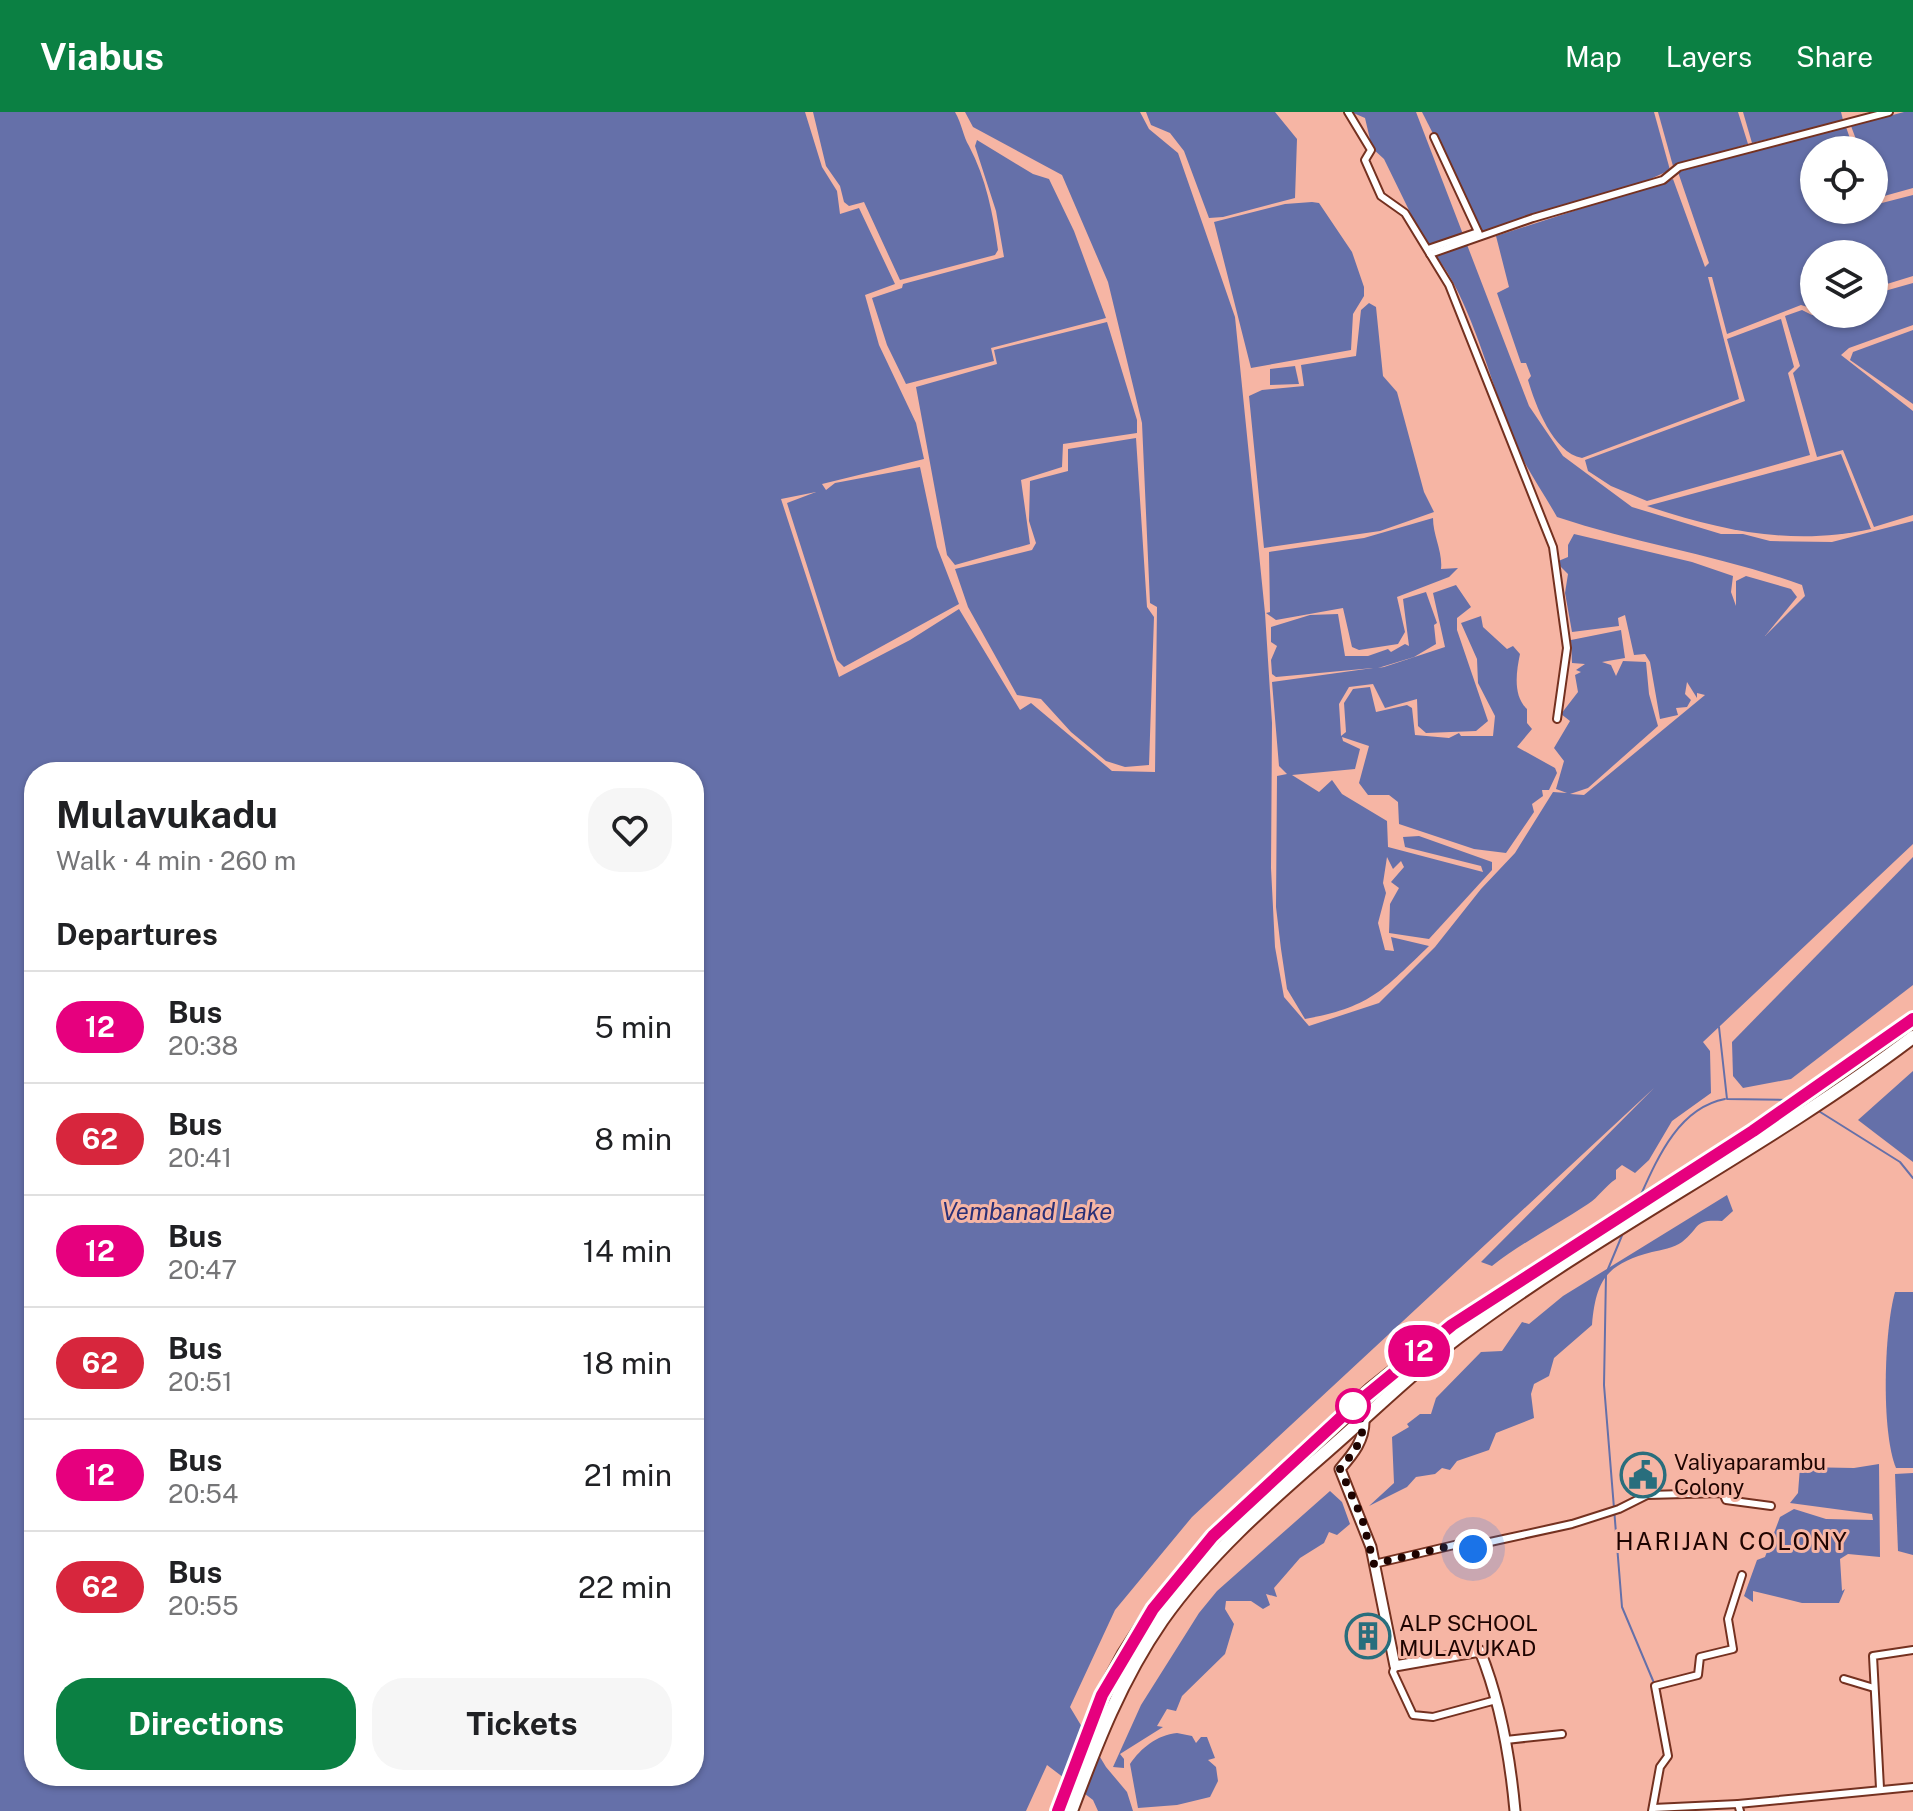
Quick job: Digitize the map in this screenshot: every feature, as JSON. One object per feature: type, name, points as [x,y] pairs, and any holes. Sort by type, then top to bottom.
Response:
[{"type":"highway","points":[[1095,1727],[1162,1620],[1218,1550],[1457,1338],[1612,1235],[1913,1019]]},
{"type":"highway","points":[[1062,1811],[1095,1727],[1102,1695],[1153,1609],[1213,1536],[1370,1390],[1452,1325],[1625,1213],[1673,1190],[1823,1102],[1913,1037]]},
{"type":"street","points":[[1348,112],[1371,150],[1365,163],[1381,196],[1405,213],[1449,285],[1553,547],[1567,648],[1557,719]]},
{"type":"street","points":[[1430,252],[1663,180],[1679,167],[1889,112]]},
{"type":"street","points":[[1434,137],[1478,235]]},
{"type":"street","points":[[1364,1419],[1364,1430],[1356,1450],[1340,1469],[1362,1518],[1396,1681],[1413,1715],[1433,1717],[1497,1700]]},
{"type":"street","points":[[1374,1564],[1467,1542],[1473,1549],[1610,1512],[1647,1495],[1723,1493],[1726,1500],[1771,1506]]},
{"type":"street","points":[[1742,1575],[1728,1619],[1733,1649],[1700,1657],[1698,1675],[1655,1686],[1668,1756],[1660,1767],[1653,1810],[1739,1808],[1880,1788],[1913,1787]]},
{"type":"street","points":[[1880,1788],[1873,1656],[1913,1650]]},
{"type":"street","points":[[1395,1666],[1480,1651],[1497,1700],[1506,1740],[1515,1811]]},
{"type":"street","points":[[1844,1679],[1874,1688]]},
{"type":"street","points":[[1506,1740],[1562,1734]]},
{"type":"water","name":"Vembanad Lake","points":[[0,112],[805,112],[822,167],[837,191],[840,214],[859,208],[895,284],[865,295],[879,345],[916,423],[924,459],[822,484],[826,490],[835,483],[920,467],[937,547],[959,604],[844,667],[837,660],[787,503],[816,492],[781,499],[839,677],[910,640],[959,609],[1020,710],[1031,703],[1112,771],[1155,772],[1157,607],[1150,603],[1142,423],[1108,282],[1062,175],[973,127],[965,112],[1140,112],[1149,129],[1178,153],[1235,317],[1265,613],[1272,723],[1271,868],[1275,947],[1284,997],[1309,1026],[1379,1003],[1435,947],[1481,889],[1515,853],[1553,792],[1567,793],[1556,789],[1564,761],[1554,748],[1570,721],[1561,714],[1578,692],[1575,675],[1581,672],[1576,670],[1585,664],[1572,663],[1571,640],[1621,630],[1625,658],[1602,662],[1611,665],[1616,676],[1623,661],[1646,662],[1649,694],[1658,726],[1588,788],[1570,794],[1584,795],[1705,695],[1697,693],[1697,698],[1687,682],[1685,694],[1691,700],[1687,707],[1676,708],[1678,715],[1660,719],[1650,662],[1645,654],[1634,655],[1625,615],[1618,618],[1619,626],[1572,632],[1565,593],[1568,574],[1556,562],[1568,557],[1568,545],[1574,534],[1692,562],[1733,576],[1731,592],[1736,606],[1736,581],[1746,576],[1791,589],[1797,597],[1765,636],[1805,596],[1802,585],[1772,575],[1557,517],[1517,448],[1468,313],[1455,287],[1442,264],[1427,247],[1384,159],[1372,148],[1365,118],[1351,112],[1416,112],[1529,406],[1563,456],[1632,507],[1721,534],[1743,534],[1770,541],[1832,542],[1913,521],[1913,844],[1703,1042],[1710,1051],[1711,1093],[1672,1121],[1649,1160],[1635,1173],[1622,1165],[1616,1170],[1616,1179],[1588,1204],[1492,1266],[1481,1262],[1654,1088],[1192,1517],[1115,1610],[1070,1707],[1106,1767],[1127,1792],[1133,1811],[1098,1811],[1093,1800],[1047,1765],[1026,1811],[0,1811]]},
{"type":"water","points":[[813,112],[955,112],[988,196],[998,250],[995,255],[900,280],[864,202],[849,206],[844,202],[840,186],[826,166]]},
{"type":"water","points":[[1146,112],[1275,112],[1297,139],[1295,198],[1209,218],[1184,151],[1170,133],[1151,125]]},
{"type":"water","points":[[1422,112],[1654,112],[1670,170],[1646,181],[1483,232]]},
{"type":"water","points":[[1658,112],[1738,112],[1748,144],[1673,166]]},
{"type":"water","points":[[1743,112],[1841,112],[1843,120],[1752,143]]},
{"type":"water","points":[[1913,112],[1913,188],[1888,195],[1888,136],[1855,136],[1851,126]]},
{"type":"water","points":[[1846,127],[1849,136],[1812,136]]},
{"type":"water","points":[[1800,139],[1800,224],[1888,224],[1888,201],[1913,195],[1913,276],[1888,284],[1888,240],[1800,240],[1800,305],[1727,334],[1712,277],[1708,277],[1739,399],[1582,458],[1562,447],[1535,402],[1528,380],[1531,376],[1526,363],[1521,363],[1497,293],[1509,287],[1496,236],[1673,179],[1705,267],[1709,263],[1678,172]]},
{"type":"water","points":[[977,140],[1033,174],[1049,179],[1074,231],[1106,318],[991,348],[994,361],[906,384],[887,345],[872,298],[902,288],[903,284],[1004,257],[996,211],[975,146]]},
{"type":"water","points":[[1319,203],[1352,252],[1364,287],[1364,296],[1353,314],[1351,350],[1251,368],[1214,222],[1285,204]]},
{"type":"water","points":[[1913,283],[1913,325],[1849,348],[1841,355],[1913,411],[1913,515],[1874,527],[1843,450],[1817,457],[1793,373],[1800,366],[1785,316],[1800,311],[1800,328],[1888,328],[1888,290]]},
{"type":"water","points":[[1369,303],[1376,307],[1383,376],[1397,392],[1424,492],[1434,512],[1380,531],[1264,548],[1249,396],[1262,390],[1304,386],[1301,365],[1356,356],[1361,310]]},
{"type":"water","points":[[1781,319],[1794,367],[1788,373],[1810,455],[1647,501],[1611,486],[1588,471],[1585,460],[1745,401],[1727,339]]},
{"type":"water","points":[[1107,322],[1137,420],[1137,433],[1063,444],[1062,467],[1021,480],[1030,544],[955,565],[947,555],[916,387],[997,364],[994,350]]},
{"type":"water","points":[[1913,330],[1913,404],[1850,360],[1853,352]]},
{"type":"water","points":[[1295,366],[1299,384],[1270,385],[1270,369]]},
{"type":"water","points":[[1136,438],[1147,607],[1154,617],[1149,765],[1125,767],[1106,761],[1071,732],[1041,699],[1017,695],[968,607],[955,569],[1032,550],[1036,543],[1029,521],[1030,481],[1068,471],[1068,449]]},
{"type":"water","points":[[1841,454],[1871,529],[1842,534],[1786,536],[1702,523],[1647,506]]},
{"type":"water","points":[[1433,518],[1441,569],[1458,568],[1449,577],[1397,597],[1405,632],[1398,644],[1359,650],[1352,647],[1343,608],[1276,620],[1266,613],[1270,612],[1269,552],[1364,538]]},
{"type":"water","points":[[1456,585],[1471,607],[1457,618],[1457,630],[1488,721],[1476,731],[1426,733],[1418,726],[1417,699],[1385,708],[1373,684],[1349,687],[1339,704],[1341,736],[1346,732],[1344,703],[1353,689],[1370,687],[1376,712],[1407,705],[1412,708],[1415,735],[1449,738],[1459,733],[1461,736],[1493,736],[1495,716],[1478,683],[1477,659],[1461,623],[1481,616],[1483,627],[1507,649],[1513,646],[1520,654],[1517,676],[1519,698],[1527,709],[1527,723],[1532,729],[1517,747],[1555,768],[1557,773],[1549,790],[1542,790],[1543,796],[1532,804],[1534,812],[1506,853],[1474,849],[1399,824],[1398,802],[1389,795],[1368,795],[1359,783],[1369,746],[1342,737],[1343,741],[1360,749],[1355,769],[1292,775],[1319,792],[1332,780],[1342,794],[1387,821],[1388,847],[1483,872],[1481,866],[1405,847],[1403,837],[1419,836],[1492,862],[1492,870],[1429,939],[1389,933],[1390,904],[1399,888],[1391,882],[1404,867],[1401,861],[1393,869],[1387,857],[1383,883],[1386,893],[1378,923],[1385,950],[1394,951],[1391,937],[1429,946],[1387,985],[1361,1002],[1305,1019],[1287,989],[1276,907],[1277,776],[1287,774],[1279,766],[1272,682],[1373,668],[1276,677],[1272,674],[1271,660],[1277,646],[1271,642],[1271,627],[1310,615],[1338,614],[1345,656],[1368,656],[1388,649],[1391,652],[1405,644],[1409,646],[1403,599],[1426,592],[1437,623],[1434,625],[1436,644],[1414,657],[1378,668],[1384,667],[1445,647],[1433,593]]},
{"type":"water","points":[[1913,857],[1913,985],[1791,1079],[1743,1088],[1733,1076],[1732,1042]]},
{"type":"water","points":[[1913,1071],[1913,1162],[1858,1120]]},
{"type":"water","points":[[1727,1195],[1733,1211],[1722,1221],[1706,1221],[1679,1244],[1624,1262],[1607,1276],[1597,1296],[1592,1325],[1554,1358],[1549,1376],[1534,1384],[1531,1394],[1534,1418],[1496,1433],[1489,1450],[1457,1461],[1450,1470],[1442,1468],[1435,1474],[1416,1477],[1407,1487],[1369,1506],[1394,1483],[1392,1437],[1409,1427],[1407,1424],[1420,1414],[1431,1414],[1436,1398],[1481,1352],[1502,1351],[1522,1322],[1529,1324],[1563,1296]]},
{"type":"water","points":[[1895,1292],[1913,1292],[1913,1468],[1896,1468],[1888,1431],[1888,1331]]},
{"type":"water","points":[[1879,1464],[1880,1557],[1848,1554],[1840,1559],[1842,1591],[1845,1589],[1839,1603],[1802,1603],[1753,1591],[1753,1602],[1744,1596],[1757,1560],[1765,1557],[1780,1517],[1794,1509],[1826,1519],[1873,1520],[1872,1514],[1790,1503],[1798,1493],[1800,1467],[1854,1468]]},
{"type":"water","points":[[1913,1473],[1913,1555],[1898,1551],[1895,1474]]},
{"type":"water","points":[[1330,1491],[1342,1502],[1350,1524],[1337,1535],[1329,1532],[1324,1543],[1300,1558],[1274,1588],[1277,1597],[1266,1594],[1270,1605],[1263,1609],[1251,1601],[1226,1601],[1225,1609],[1234,1624],[1225,1654],[1182,1696],[1176,1711],[1167,1709],[1157,1726],[1163,1727],[1120,1754],[1124,1759],[1124,1768],[1113,1767],[1141,1705],[1199,1613],[1217,1591]]},
{"type":"water","points":[[1177,1733],[1192,1736],[1196,1743],[1201,1737],[1207,1737],[1215,1758],[1208,1760],[1216,1767],[1218,1781],[1210,1797],[1177,1805],[1138,1808],[1130,1764],[1150,1743]]},
{"type":"waterway","points":[[1719,1027],[1727,1099],[1788,1100]]},
{"type":"waterway","points":[[1639,1199],[1662,1152],[1682,1124],[1709,1104],[1725,1099]]},
{"type":"waterway","points":[[1817,1110],[1900,1162],[1913,1178]]},
{"type":"waterway","points":[[1608,1269],[1623,1233]]},
{"type":"waterway","points":[[1606,1274],[1604,1385],[1622,1607],[1654,1683]]},
{"type":"waterway","points":[[1663,1745],[1664,1755]]},
{"type":"bus line","name":"12","points":[[1058,1811],[1102,1695],[1153,1609],[1213,1536],[1370,1390],[1452,1325],[1753,1131],[1913,1019]]},
{"type":"place","name":"Valiyaparambu Colony","points":[[1643,1475]]},
{"type":"place","name":"ALP SCHOOL MULAVUKAD","points":[[1368,1636]]},
{"type":"district","name":"HARIJAN COLONY","points":[[1732,1542]]},
{"type":"route","points":[[1353,1406],[1364,1419],[1364,1430],[1356,1450],[1340,1469],[1362,1518],[1374,1564],[1467,1542],[1473,1549]]}]
